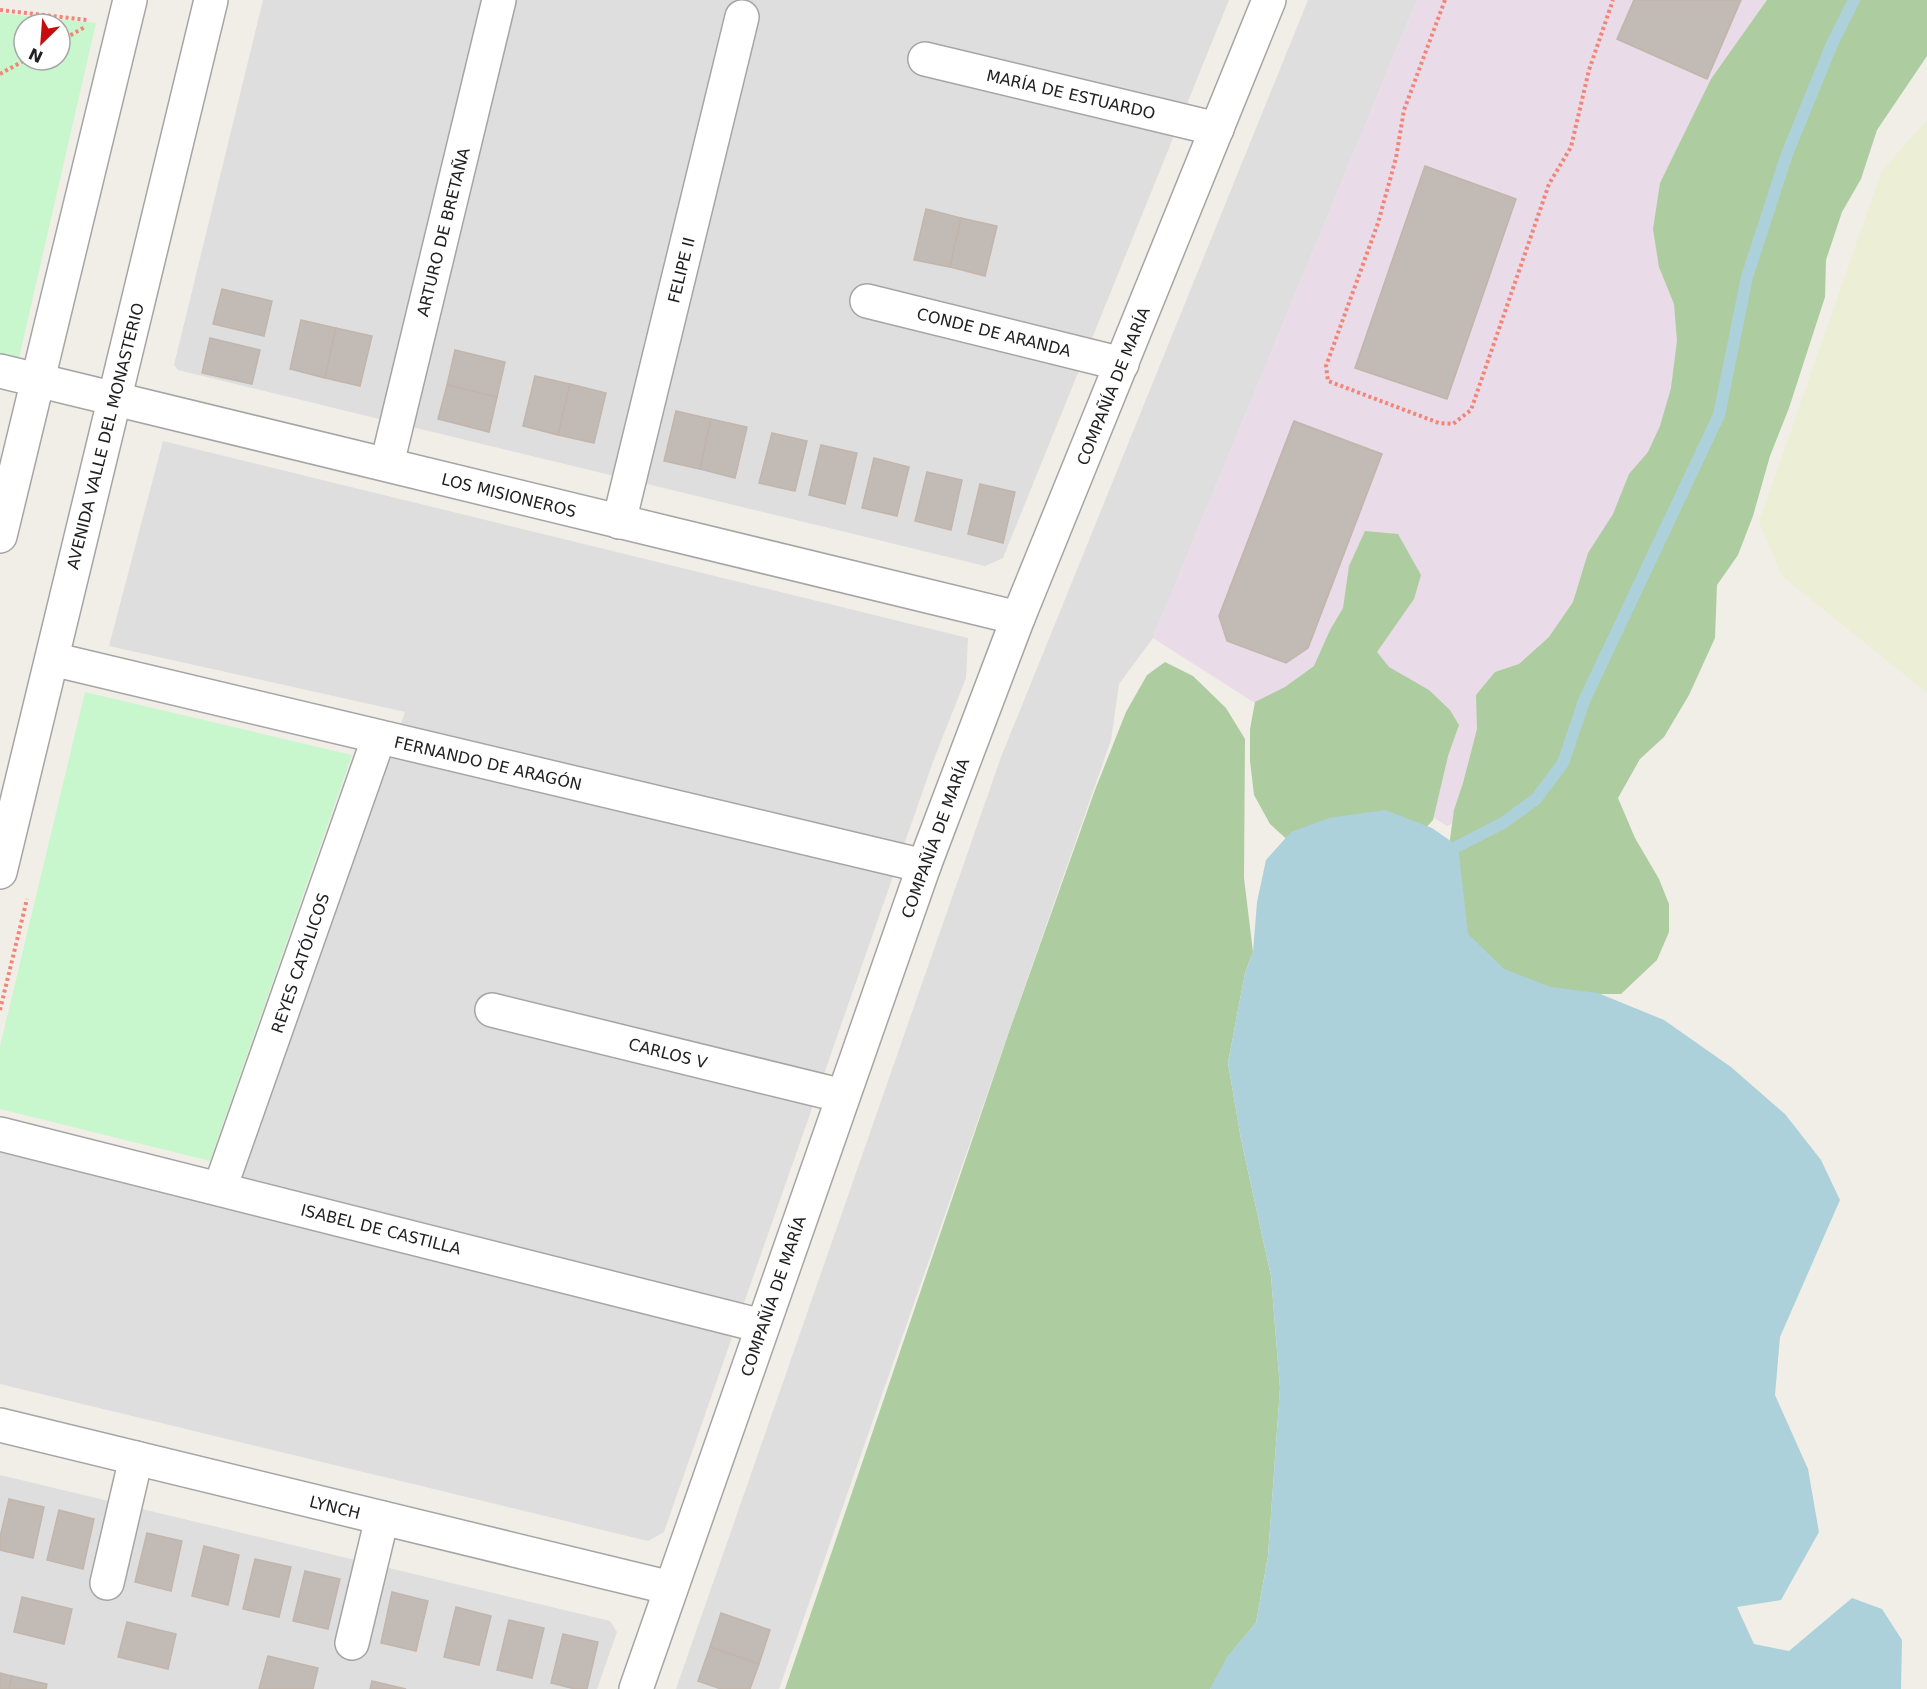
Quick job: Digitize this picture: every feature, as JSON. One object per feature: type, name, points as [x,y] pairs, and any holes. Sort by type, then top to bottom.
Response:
[{"type":"street","points":[[0,536],[130,0]]},
{"type":"street","name":"AVENIDA VALLE DEL MONASTERIO","points":[[0,872],[211,0]]},
{"type":"street","name":"ARTURO DE BRETAÑA","points":[[387,464],[500,0]]},
{"type":"street","name":"COMPAÑÍA DE MARÍA","points":[[636,1689],[924,866],[1018,618],[1269,0]]},
{"type":"street","name":"FELIPE II","points":[[619,522],[742,17]]},
{"type":"street","name":"MARÍA DE ESTUARDO","points":[[925,59],[1217,129]]},
{"type":"street","name":"CONDE DE ARANDA","points":[[867,301],[1122,364]]},
{"type":"street","name":"LOS MISIONEROS","points":[[0,371],[1018,618]]},
{"type":"street","name":"FERNANDO DE ARAGÓN","points":[[52,659],[924,866]]},
{"type":"street","name":"REYES CATÓLICOS","points":[[220,1188],[379,737]]},
{"type":"street","name":"CARLOS V","points":[[492,1010],[843,1096]]},
{"type":"street","name":"ISABEL DE CASTILLA","points":[[0,1134],[762,1326]]},
{"type":"street","name":"LYNCH","points":[[0,1425],[671,1588]]},
{"type":"street","points":[[107,1583],[136,1458]]},
{"type":"street","points":[[352,1643],[382,1518]]},
{"type":"path","points":[[1445,0],[1404,110],[1396,158],[1378,223],[1326,366],[1328,381],[1439,423],[1453,424],[1471,410],[1549,184],[1571,147],[1589,70],[1613,0]]},
{"type":"path","points":[[0,10],[16,12]]},
{"type":"path","points":[[72,19],[95,22],[72,34]]},
{"type":"shaded area","points":[[263,0],[1229,0],[1003,558],[985,566],[178,370],[174,365]]},
{"type":"shaded area","points":[[1308,0],[1417,0],[1153,638],[1119,684],[1111,740],[779,1689],[676,1689],[1001,757]]},
{"type":"shaded area","points":[[1417,0],[1828,0],[1697,408],[1491,803],[1447,826],[1153,638]]},
{"type":"shaded area","points":[[163,441],[968,638],[966,678],[934,759],[664,1532],[648,1541],[0,1384],[0,1147],[228,1203],[405,712],[109,646]]},
{"type":"shaded area","points":[[0,1475],[610,1621],[617,1632],[597,1689],[0,1689]]},
{"type":"green space","points":[[1767,0],[1927,0],[1927,56],[1877,130],[1861,179],[1842,212],[1826,260],[1825,297],[1789,408],[1770,456],[1753,516],[1738,555],[1717,585],[1715,638],[1689,695],[1664,737],[1640,759],[1618,798],[1635,838],[1659,879],[1669,904],[1669,932],[1657,960],[1621,994],[1538,994],[1459,977],[1448,854],[1454,810],[1477,729],[1476,695],[1495,672],[1519,664],[1549,637],[1573,602],[1588,553],[1613,514],[1629,474],[1648,452],[1660,426],[1671,388],[1677,341],[1674,304],[1659,267],[1653,229],[1660,183],[1711,79]]},
{"type":"green space","points":[[0,13],[12,14],[12,72],[72,72],[72,20],[96,23],[19,358],[0,353]]},
{"type":"green space","points":[[1927,120],[1927,693],[1782,576],[1759,522],[1882,170]]},
{"type":"green space","points":[[1365,531],[1398,534],[1421,575],[1414,599],[1377,652],[1389,667],[1429,690],[1450,710],[1459,725],[1448,756],[1433,820],[1403,853],[1292,844],[1270,824],[1254,795],[1250,761],[1250,729],[1255,702],[1285,687],[1314,666],[1343,608],[1349,566]]},
{"type":"green space","points":[[1165,662],[1193,676],[1226,708],[1245,739],[1244,878],[1253,952],[1245,973],[1228,1063],[1241,1139],[1271,1276],[1280,1388],[1268,1556],[1256,1623],[1234,1649],[1210,1689],[785,1689],[1010,1029],[1095,790],[1126,712],[1147,675]]},
{"type":"green space","points":[[85,692],[352,755],[210,1161],[0,1109],[0,1046]]},
{"type":"water","points":[[1385,810],[1432,828],[1458,846],[1468,934],[1504,969],[1551,987],[1598,993],[1664,1020],[1731,1067],[1785,1114],[1821,1160],[1840,1200],[1780,1337],[1775,1395],[1808,1469],[1819,1532],[1781,1600],[1737,1607],[1754,1644],[1789,1651],[1852,1598],[1882,1609],[1902,1640],[1901,1689],[1210,1689],[1227,1657],[1256,1623],[1268,1556],[1280,1388],[1271,1276],[1241,1139],[1228,1063],[1245,973],[1253,952],[1257,902],[1266,860],[1291,832],[1329,818]]},
{"type":"building","points":[[1634,0],[1741,0],[1707,79],[1617,39]]},
{"type":"building","points":[[1425,166],[1516,199],[1447,399],[1355,368]]},
{"type":"building","points":[[926,209],[961,218],[950,267],[914,260]]},
{"type":"building","points":[[961,218],[997,226],[985,276],[950,267]]},
{"type":"building","points":[[222,289],[272,301],[264,336],[213,324]]},
{"type":"building","points":[[301,320],[336,328],[325,378],[290,369]]},
{"type":"building","points":[[336,328],[372,336],[360,386],[325,378]]},
{"type":"building","points":[[210,338],[260,350],[252,384],[202,373]]},
{"type":"building","points":[[455,350],[505,362],[497,397],[447,385]]},
{"type":"building","points":[[535,376],[570,384],[558,435],[523,426]]},
{"type":"building","points":[[570,384],[606,393],[594,443],[558,435]]},
{"type":"building","points":[[447,385],[497,397],[489,432],[438,419]]},
{"type":"building","points":[[676,411],[711,419],[700,469],[664,461]]},
{"type":"building","points":[[711,419],[747,427],[735,478],[700,469]]},
{"type":"building","points":[[1294,421],[1382,454],[1308,648],[1286,663],[1227,641],[1219,616]]},
{"type":"building","points":[[772,433],[807,441],[795,491],[759,483]]},
{"type":"building","points":[[821,445],[857,453],[845,504],[809,495]]},
{"type":"building","points":[[874,458],[909,467],[897,516],[862,508]]},
{"type":"building","points":[[927,472],[962,480],[951,530],[915,521]]},
{"type":"building","points":[[980,484],[1015,492],[1003,543],[968,534]]},
{"type":"building","points":[[9,1499],[44,1507],[33,1558],[0,1550],[0,1537]]},
{"type":"building","points":[[59,1510],[94,1519],[83,1569],[47,1560]]},
{"type":"building","points":[[147,1533],[182,1541],[171,1591],[135,1582]]},
{"type":"building","points":[[204,1546],[239,1555],[228,1605],[192,1596]]},
{"type":"building","points":[[255,1559],[291,1567],[279,1617],[243,1609]]},
{"type":"building","points":[[305,1571],[340,1579],[328,1629],[293,1621]]},
{"type":"building","points":[[392,1592],[428,1601],[416,1651],[381,1643]]},
{"type":"building","points":[[22,1597],[72,1609],[64,1644],[14,1632]]},
{"type":"building","points":[[456,1607],[491,1616],[479,1665],[444,1657]]},
{"type":"building","points":[[721,1613],[770,1630],[759,1664],[710,1647]]},
{"type":"building","points":[[509,1620],[544,1628],[532,1678],[497,1670]]},
{"type":"building","points":[[127,1622],[176,1634],[168,1669],[118,1657]]},
{"type":"building","points":[[563,1634],[598,1642],[587,1689],[575,1689],[551,1683]]},
{"type":"building","points":[[710,1647],[759,1664],[750,1689],[721,1689],[698,1681]]},
{"type":"building","points":[[268,1656],[318,1668],[313,1689],[259,1689]]},
{"type":"building","points":[[0,1673],[12,1676],[9,1689],[0,1689]]},
{"type":"building","points":[[12,1676],[47,1684],[46,1689],[9,1689]]},
{"type":"building","points":[[372,1681],[406,1689],[370,1689]]},
{"type":"waterway","points":[[1458,846],[1503,823],[1536,799],[1563,763],[1584,701],[1719,415],[1747,277],[1787,154],[1832,44],[1854,0]]}]
